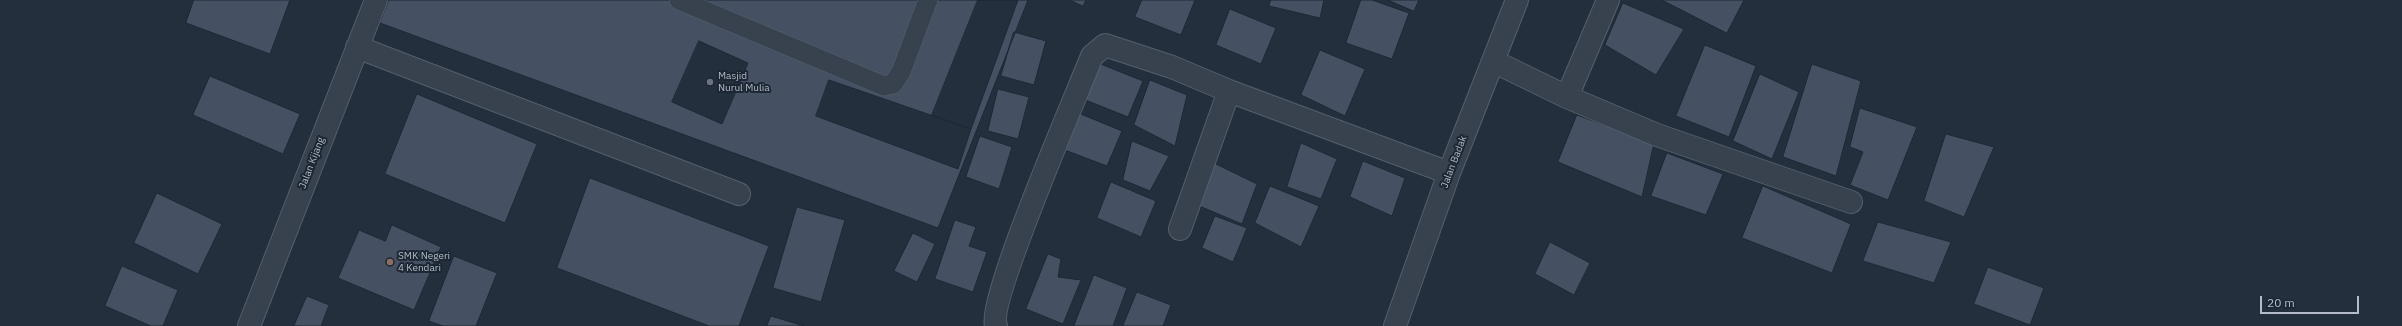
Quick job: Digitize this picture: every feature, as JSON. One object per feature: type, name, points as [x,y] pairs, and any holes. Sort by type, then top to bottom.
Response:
[{"type":"street","name":"Jalan Kijang","points":[[249,326],[376,0]]},
{"type":"street","name":"Jalan Badak","points":[[1395,326],[1449,173],[1517,0]]},
{"type":"street","points":[[1567,97],[1608,0]]},
{"type":"street","points":[[996,326],[994,320],[998,299],[1019,238],[1092,56],[1098,49],[1105,45],[1125,50],[1172,67],[1229,91],[1449,173]]},
{"type":"street","points":[[357,47],[739,194]]},
{"type":"street","points":[[1493,61],[1567,97],[1658,135],[1852,202]]},
{"type":"street","points":[[1180,229],[1229,91]]},
{"type":"lane","points":[[680,0],[884,86],[893,84],[901,72],[928,0]]},
{"type":"building","points":[[194,0],[290,0],[270,54],[186,23]]},
{"type":"building","points":[[389,0],[1028,0],[938,228],[380,23]]},
{"type":"building","points":[[978,0],[1018,0],[971,129],[932,115]]},
{"type":"building","points":[[1070,0],[1086,0],[1083,6]]},
{"type":"building","points":[[1142,0],[1195,0],[1181,35],[1135,17]]},
{"type":"building","points":[[1271,0],[1324,0],[1320,18],[1269,6]]},
{"type":"building","points":[[1361,0],[1372,0],[1409,13],[1392,59],[1346,43]]},
{"type":"building","points":[[1388,0],[1419,0],[1414,11]]},
{"type":"building","points":[[1662,0],[1744,0],[1727,33]]},
{"type":"building","points":[[1623,3],[1684,29],[1656,75],[1605,45]]},
{"type":"building","points":[[1230,9],[1276,28],[1261,64],[1216,45]]},
{"type":"building","points":[[1014,32],[1046,41],[1034,85],[1001,76]]},
{"type":"building","name":"Masjid Nurul Mulia","points":[[699,41],[748,63],[722,124],[672,102]]},
{"type":"building","points":[[1705,45],[1756,66],[1729,137],[1676,116]]},
{"type":"building","points":[[1320,50],[1365,69],[1345,116],[1301,95]]},
{"type":"building","points":[[1098,63],[1143,81],[1128,117],[1083,99]]},
{"type":"building","points":[[1812,64],[1861,81],[1836,176],[1783,157]]},
{"type":"building","points":[[1760,74],[1799,92],[1772,159],[1733,141]]},
{"type":"building","points":[[210,76],[300,114],[283,154],[193,115]]},
{"type":"building","points":[[829,80],[971,129],[958,169],[816,116]]},
{"type":"building","points":[[1150,80],[1187,95],[1175,146],[1134,125]]},
{"type":"building","points":[[998,89],[1029,97],[1018,139],[988,131]]},
{"type":"building","points":[[417,94],[537,144],[505,223],[385,174]]},
{"type":"building","points":[[1860,108],[1917,127],[1888,200],[1850,185],[1863,152],[1850,147]]},
{"type":"building","points":[[1076,112],[1122,131],[1107,166],[1062,149]]},
{"type":"building","points":[[1577,115],[1654,143],[1642,197],[1558,162]]},
{"type":"building","points":[[1946,134],[1994,147],[1964,217],[1924,201]]},
{"type":"building","points":[[980,136],[1012,147],[999,189],[966,177]]},
{"type":"building","points":[[1132,141],[1169,156],[1150,191],[1123,180]]},
{"type":"building","points":[[1301,143],[1337,159],[1321,199],[1287,187]]},
{"type":"building","points":[[1667,153],[1723,174],[1706,215],[1651,196]]},
{"type":"building","points":[[1363,161],[1405,178],[1392,216],[1350,197]]},
{"type":"building","points":[[1214,163],[1257,184],[1242,224],[1197,205]]},
{"type":"building","points":[[590,178],[769,246],[739,326],[709,326],[557,268]]},
{"type":"building","points":[[1111,182],[1156,201],[1141,237],[1097,218]]},
{"type":"building","points":[[1270,186],[1319,206],[1301,247],[1255,223]]},
{"type":"building","points":[[1763,186],[1851,224],[1832,273],[1742,238]]},
{"type":"building","points":[[157,193],[222,224],[198,274],[134,243]]},
{"type":"building","points":[[797,207],[845,220],[821,302],[773,288]]},
{"type":"building","points":[[1215,216],[1247,228],[1233,262],[1202,248]]},
{"type":"building","points":[[955,220],[976,227],[969,246],[987,252],[973,292],[935,279]]},
{"type":"building","points":[[1878,222],[1951,242],[1934,283],[1863,261]]},
{"type":"building","name":"SMK Negeri 4 Kendari","points":[[392,225],[441,247],[414,310],[338,278],[359,230],[385,241]]},
{"type":"building","points":[[913,233],[935,244],[917,282],[894,271]]},
{"type":"building","points":[[1550,242],[1590,263],[1574,295],[1535,274]]},
{"type":"building","points":[[1048,254],[1061,259],[1058,277],[1081,280],[1063,324],[1026,309]]},
{"type":"building","points":[[454,256],[497,273],[476,326],[443,326],[429,321]]},
{"type":"building","points":[[122,266],[178,290],[163,326],[151,326],[105,306]]},
{"type":"building","points":[[1988,267],[2044,288],[2030,325],[1974,304]]},
{"type":"building","points":[[1094,275],[1127,288],[1113,326],[1074,326]]},
{"type":"building","points":[[1137,292],[1171,305],[1163,326],[1123,326]]},
{"type":"building","points":[[307,296],[329,305],[321,326],[294,326]]},
{"type":"building","points":[[771,316],[804,326],[767,326]]},
{"type":"place","name":"Masjid Nurul Mulia","points":[[710,82]]},
{"type":"place","name":"SMK Negeri 4 Kendari","points":[[390,262]]}]
